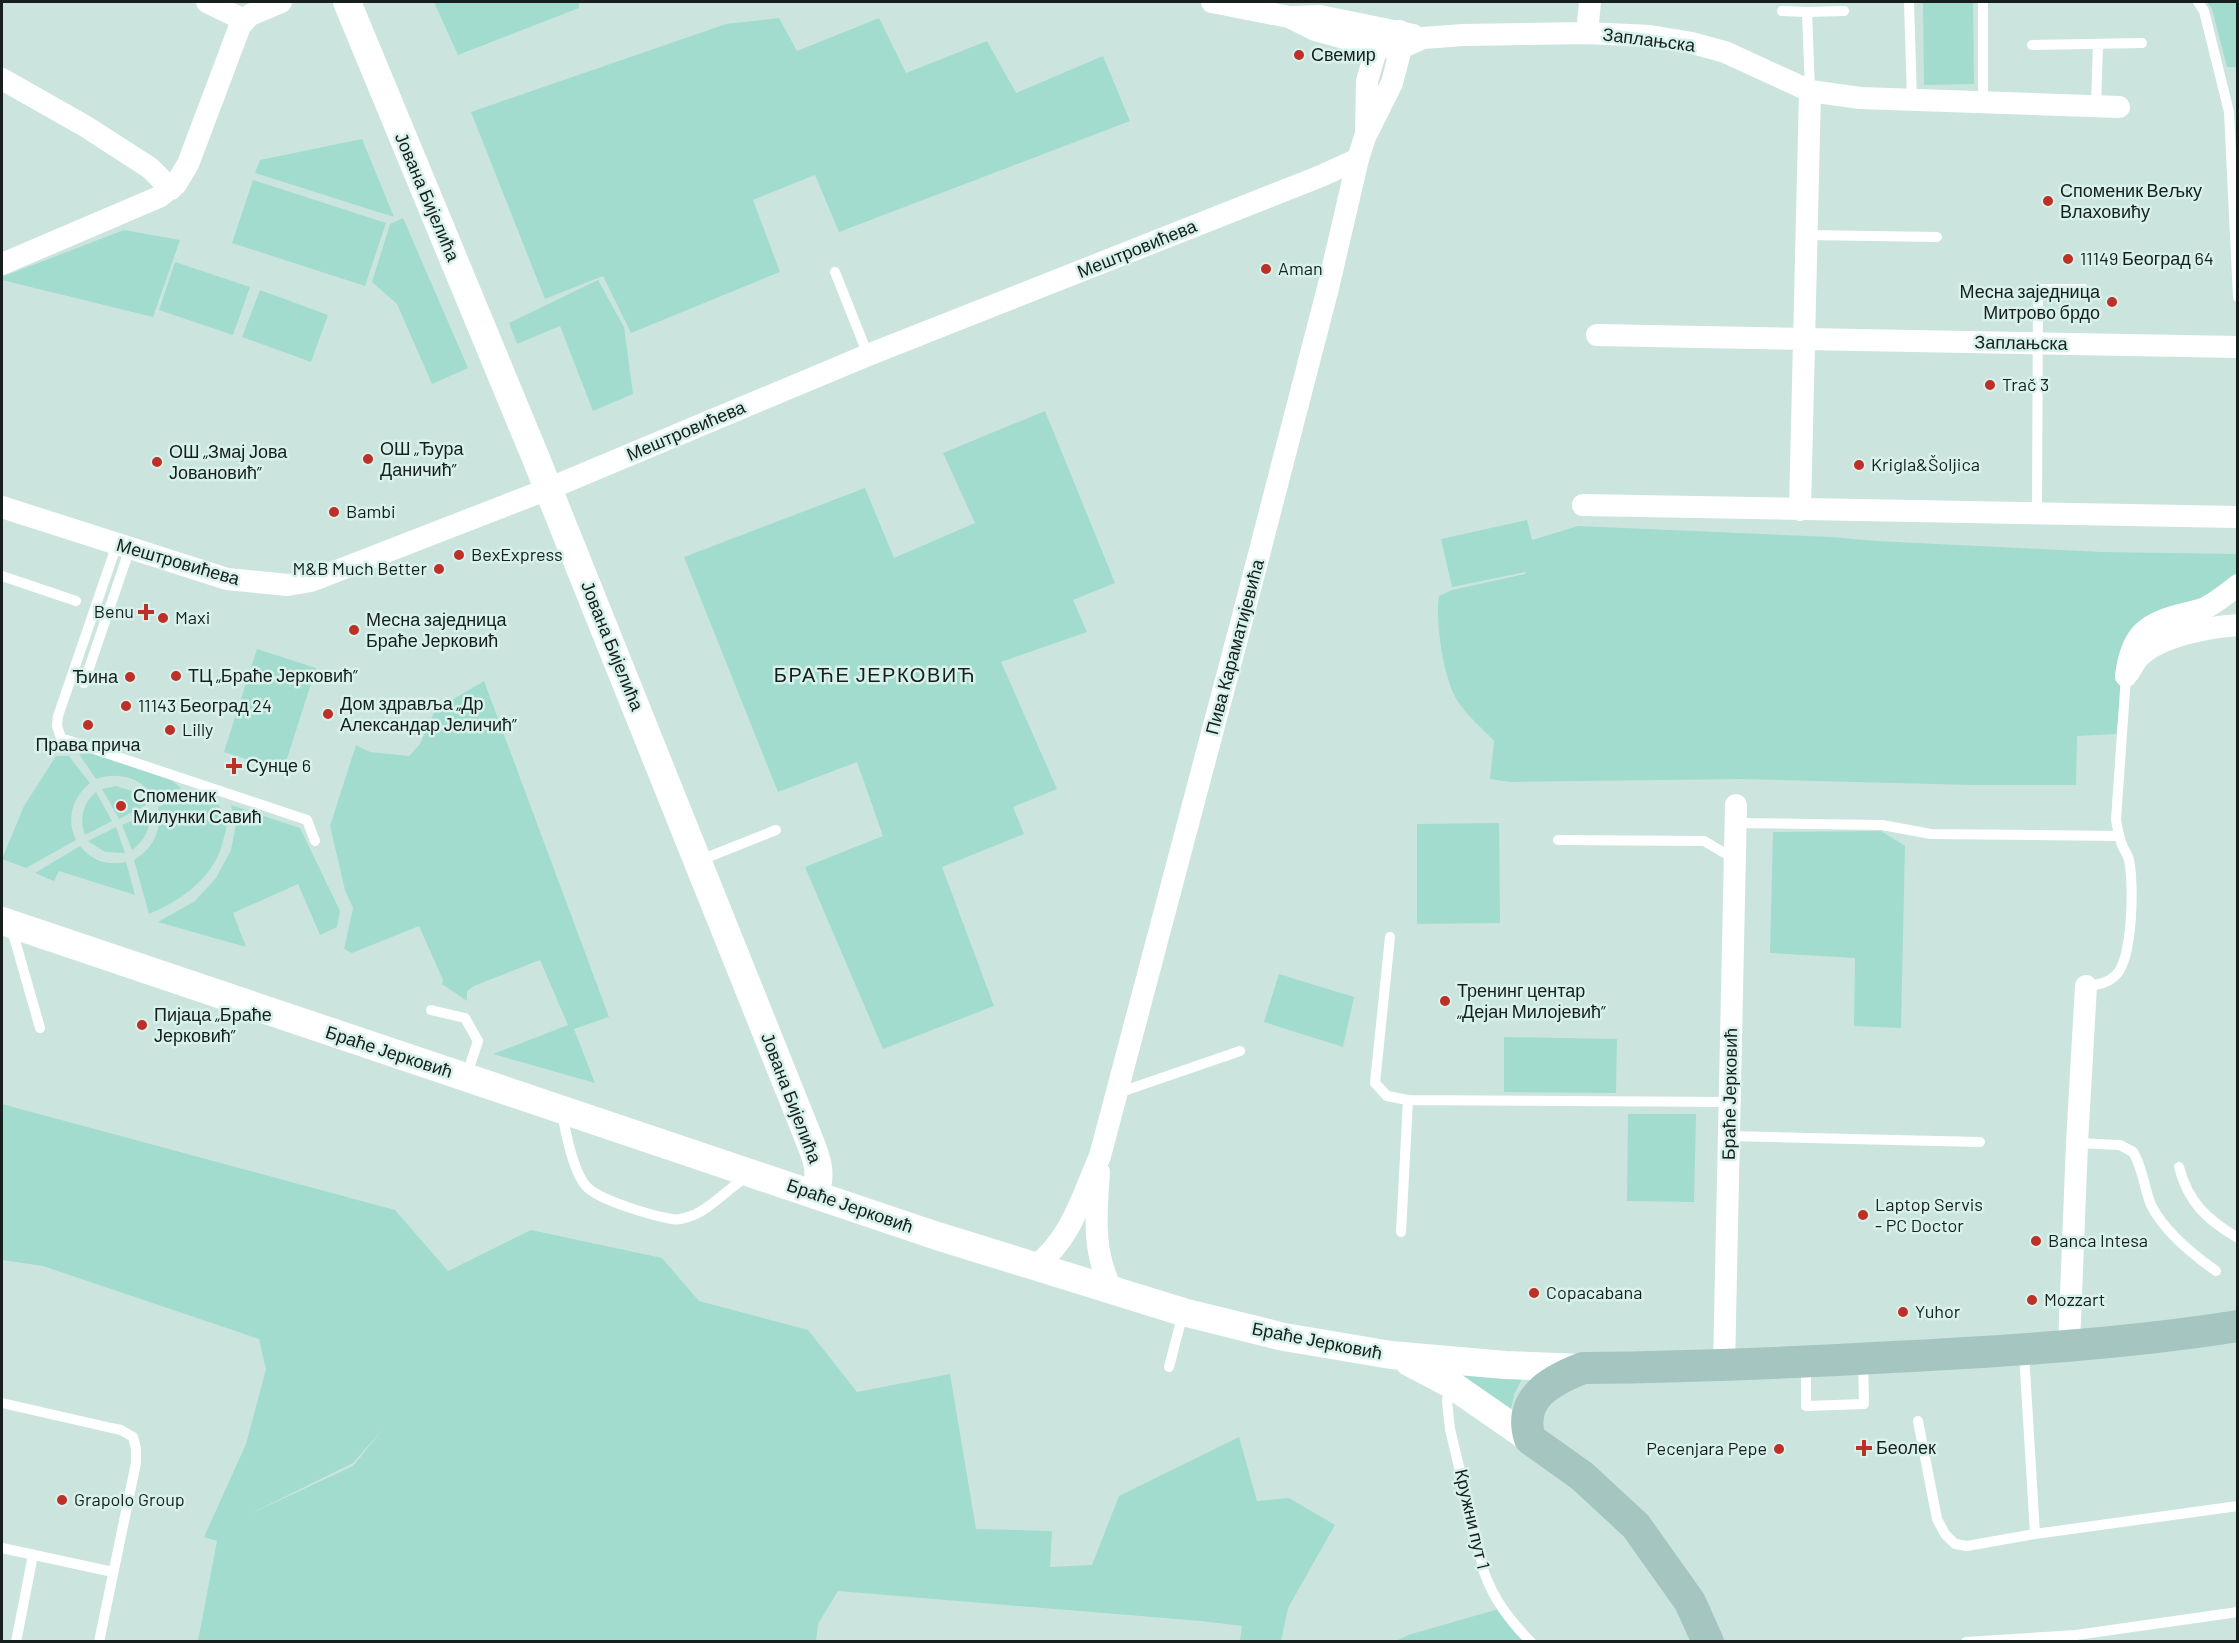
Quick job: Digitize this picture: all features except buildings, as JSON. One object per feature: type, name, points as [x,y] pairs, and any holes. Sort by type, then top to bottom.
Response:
[{"type":"main road","name":"Браће Јерковић","points":[[1583,1368],[1806,1363],[2024,1350],[2192,1333],[2238,1326]]},
{"type":"main road","points":[[1583,1368],[1551,1383],[1536,1396],[1527,1416],[1530,1439],[1582,1476],[1636,1526],[1690,1602],[1708,1641]]},
{"type":"street","points":[[207,2],[243,20]]},
{"type":"street","points":[[2,264],[141,207],[171,189],[180,179],[188,164],[236,31],[243,20],[250,15],[280,2]]},
{"type":"street","name":"Јована Бијелића","points":[[347,2],[548,489],[820,1168],[815,1195]]},
{"type":"street","name":"Заплањска","points":[[1212,2],[1288,17],[1315,30],[1390,39],[1587,33],[1650,36],[1692,43],[1725,52],[1810,91],[1860,98],[2120,107]]},
{"type":"street","name":"Заплањска","points":[[1587,33],[1590,2]]},
{"type":"street","name":"Пива Караматијевића","points":[[1034,1267],[1050,1256],[1065,1235],[1100,1156],[1328,288],[1358,159],[1365,137],[1392,83],[1390,39]]},
{"type":"street","points":[[2,79],[86,126],[150,168],[171,189]]},
{"type":"street","points":[[1800,510],[1810,91]]},
{"type":"street","name":"Мештровићева","points":[[2,507],[239,581],[276,585],[300,583],[328,575],[548,489],[868,356],[1321,176],[1358,159]]},
{"type":"street","name":"Заплањска","points":[[1597,335],[2238,347]]},
{"type":"street","points":[[1583,505],[2238,517]]},
{"type":"street","points":[[2126,676],[2129,654],[2142,632],[2154,623],[2206,607],[2238,585]]},
{"type":"street","points":[[2126,676],[2139,657],[2154,647],[2197,631],[2238,625]]},
{"type":"street","name":"Браће Јерковић","points":[[1724,1366],[1735,814]]},
{"type":"street","name":"Браће Јерковић","points":[[5,922],[815,1195],[1034,1267],[1183,1312],[1284,1336],[1391,1355],[1505,1365],[1583,1368]]},
{"type":"street","points":[[2069,1345],[2086,986]]},
{"type":"street","name":"Пива Караматијевића","points":[[1100,1156],[1095,1225],[1096,1244],[1103,1273],[1112,1290]]},
{"type":"street","points":[[1391,1355],[1449,1383],[1530,1439]]},
{"type":"lane","points":[[1909,2],[1912,100]]},
{"type":"lane","points":[[1983,2],[1983,102]]},
{"type":"lane","points":[[2198,2],[2204,12],[2229,112],[2238,297]]},
{"type":"lane","points":[[1782,11],[1844,11]]},
{"type":"lane","points":[[1808,12],[1810,91]]},
{"type":"lane","points":[[2031,45],[2142,43]]},
{"type":"lane","points":[[2096,106],[2098,44]]},
{"type":"lane","points":[[1807,235],[1937,237]]},
{"type":"lane","points":[[835,272],[868,356]]},
{"type":"lane","points":[[2037,513],[2038,289],[2084,289]]},
{"type":"lane","points":[[84,683],[124,546]]},
{"type":"lane","points":[[124,546],[64,697],[57,726],[62,738],[307,820],[315,841]]},
{"type":"lane","points":[[2,576],[76,602]]},
{"type":"lane","points":[[2086,986],[2103,984],[2117,974],[2126,958],[2132,908],[2132,876],[2129,858],[2119,836],[2116,820],[2126,676]]},
{"type":"lane","name":"Браће Јерковић","points":[[1735,814],[1882,825],[1931,834],[2119,836]]},
{"type":"lane","points":[[698,862],[776,830]]},
{"type":"lane","points":[[1558,840],[1704,841],[1733,858]]},
{"type":"lane","points":[[5,922],[18,946],[40,1028]]},
{"type":"lane","points":[[1390,937],[1375,1083],[1388,1096],[1408,1100],[1730,1102]]},
{"type":"lane","points":[[431,1010],[465,1018],[478,1041],[465,1077]]},
{"type":"lane","points":[[1117,1093],[1240,1051]]},
{"type":"lane","points":[[1401,1232],[1408,1100]]},
{"type":"lane","points":[[561,1108],[577,1167],[586,1186],[602,1198],[674,1220],[694,1215],[709,1206],[732,1186],[753,1174]]},
{"type":"lane","points":[[1729,1136],[1980,1142]]},
{"type":"lane","points":[[2077,1143],[2120,1145],[2133,1152],[2152,1205],[2160,1218],[2181,1242],[2216,1271]]},
{"type":"lane","points":[[2179,1167],[2183,1185],[2198,1207],[2224,1230],[2238,1238]]},
{"type":"lane","points":[[1169,1367],[1183,1312]]},
{"type":"lane","points":[[2024,1350],[2035,1534]]},
{"type":"lane","points":[[1806,1363],[1806,1406],[1864,1404],[1863,1360]]},
{"type":"lane","name":"Кружни пут 1","points":[[1449,1383],[1447,1401],[1450,1429],[1484,1572],[1491,1591],[1512,1622],[1531,1641]]},
{"type":"lane","points":[[2,1403],[121,1430],[133,1437],[136,1463],[99,1641]]},
{"type":"lane","points":[[1918,1421],[1937,1520],[1945,1534],[1955,1544],[1967,1546],[2035,1534],[2238,1506]]},
{"type":"lane","points":[[2,1548],[113,1572]]},
{"type":"lane","points":[[16,1641],[33,1555]]},
{"type":"lane","points":[[1966,1641],[2076,1635],[2238,1612]]},
{"type":"green space","points":[[434,2],[579,2],[579,8],[458,55]]},
{"type":"green space","points":[[1923,2],[1973,2],[1974,84],[1924,85]]},
{"type":"green space","points":[[2207,2],[2237,2],[2237,67],[2227,67],[2212,9]]},
{"type":"green space","points":[[779,18],[797,51],[879,18],[906,73],[987,41],[1016,93],[1103,56],[1130,121],[839,232],[815,175],[753,200],[780,272],[631,333],[603,276],[545,299],[471,112],[726,24]]},
{"type":"green space","points":[[362,139],[394,217],[255,173],[260,160]]},
{"type":"green space","points":[[253,180],[386,223],[365,286],[232,243]]},
{"type":"green space","points":[[403,218],[468,368],[432,384],[397,304],[372,282],[390,224]]},
{"type":"green space","points":[[124,230],[180,240],[153,317],[2,280],[2,277]]},
{"type":"green space","points":[[175,262],[250,287],[233,335],[159,310]]},
{"type":"green space","points":[[598,280],[624,327],[633,394],[593,411],[560,326],[517,344],[509,323]]},
{"type":"green space","points":[[260,290],[328,315],[311,362],[242,337]]},
{"type":"green space","points":[[1045,411],[1115,583],[1073,600],[1087,632],[1001,662],[1057,789],[1013,807],[1024,834],[942,867],[994,1006],[883,1049],[805,867],[883,836],[857,762],[778,792],[684,557],[865,488],[894,558],[975,523],[943,453]]},
{"type":"green space","points":[[1527,520],[1532,540],[1578,526],[2102,552],[2237,554],[2237,574],[2230,584],[2126,676],[2116,734],[2077,736],[2076,785],[1972,785],[1741,779],[1510,782],[1490,779],[1494,741],[1465,711],[1452,690],[1441,649],[1438,606],[1439,596],[1452,590],[1526,572],[1452,587],[1441,539]]},
{"type":"green space","points":[[257,649],[316,668],[283,771],[224,752]]},
{"type":"green space","points":[[484,681],[609,1017],[574,1029],[595,1083],[493,1054],[568,1025],[540,960],[474,986],[467,991],[467,1001],[442,984],[443,980],[419,926],[352,953],[344,949],[353,908],[345,890],[330,826],[356,745],[370,752],[409,756],[420,744],[435,710]]},
{"type":"green space","points":[[95,753],[168,777],[181,788],[155,800],[144,786],[130,778],[114,776],[96,779],[79,754]]},
{"type":"green space","points":[[56,756],[69,756],[90,783],[79,795],[72,809],[71,824],[76,840],[26,868],[2,859],[24,806]]},
{"type":"green space","points":[[116,786],[135,792],[146,805],[119,819],[102,789]]},
{"type":"green space","points":[[96,792],[112,821],[85,835],[82,823],[83,811]]},
{"type":"green space","points":[[189,793],[217,802],[220,807],[226,827],[220,851],[206,874],[186,894],[149,914],[134,860],[147,850],[155,838],[159,823],[158,807]]},
{"type":"green space","points":[[231,805],[300,828],[340,911],[337,927],[320,935],[298,884],[233,913],[246,947],[158,922],[195,901],[216,878],[231,850],[236,824]]},
{"type":"green space","points":[[149,813],[146,834],[132,850],[122,825]]},
{"type":"green space","points":[[1499,823],[1500,923],[1417,924],[1417,824]]},
{"type":"green space","points":[[116,827],[125,853],[105,852],[88,841]]},
{"type":"green space","points":[[1881,831],[1905,846],[1901,1028],[1854,1026],[1855,958],[1770,953],[1773,832]]},
{"type":"green space","points":[[80,846],[95,859],[107,863],[126,862],[135,895],[59,871],[54,881],[35,873]]},
{"type":"green space","points":[[1279,974],[1354,997],[1343,1047],[1264,1022]]},
{"type":"green space","points":[[1504,1037],[1617,1039],[1616,1093],[1504,1092]]},
{"type":"green space","points":[[2,1104],[395,1210],[448,1271],[531,1230],[662,1258],[699,1301],[808,1330],[857,1392],[950,1374],[976,1529],[1052,1531],[1050,1567],[1092,1565],[1119,1496],[1239,1437],[1257,1501],[1289,1498],[1335,1525],[1288,1608],[1281,1641],[1240,1641],[1242,1626],[1201,1621],[838,1591],[818,1624],[816,1641],[198,1641],[217,1541],[204,1537],[246,1444],[266,1369],[259,1339],[43,1266],[2,1260]],"holes":[[[383,1429],[353,1466],[248,1515],[353,1463]]]},
{"type":"green space","points":[[1628,1114],[1696,1114],[1694,1202],[1627,1201]]},
{"type":"green space","points":[[1438,1371],[1522,1379],[1514,1395],[1510,1414]]},
{"type":"green space","points":[[1502,1608],[1531,1642],[1394,1642],[1408,1635]]},
{"type":"place","name":"Свемир","points":[[1299,55]]},
{"type":"place","name":"Споменик Вељку Влаховићу","points":[[2048,201]]},
{"type":"place","name":"11149 Београд 64","points":[[2068,259]]},
{"type":"place","name":"Aman","points":[[1266,269]]},
{"type":"place","name":"Месна заједница Митрово брдо","points":[[2112,302]]},
{"type":"place","name":"Trač 3","points":[[1990,385]]},
{"type":"place","name":"ОШ „Ђура Даничић”","points":[[368,459]]},
{"type":"place","name":"ОШ „Змај Јова Јовановић”","points":[[157,462]]},
{"type":"place","name":"Krigla&Šoljica","points":[[1859,465]]},
{"type":"place","name":"Bambi","points":[[334,512]]},
{"type":"place","name":"BexExpress","points":[[459,555]]},
{"type":"place","name":"M&B Much Better","points":[[439,569]]},
{"type":"place","name":"Benu","points":[[146,612]]},
{"type":"place","name":"Maxi","points":[[163,618]]},
{"type":"place","name":"Месна заједница Браће Јерковић","points":[[354,630]]},
{"type":"place","name":"ТЦ „Браће Јерковић”","points":[[176,676]]},
{"type":"place","name":"Ђина","points":[[130,677]]},
{"type":"place","name":"11143 Београд 24","points":[[126,706]]},
{"type":"place","name":"Дом здравља „Др Александар Јеличић”","points":[[328,714]]},
{"type":"place","name":"Права прича","points":[[88,725]]},
{"type":"place","name":"Lilly","points":[[170,730]]},
{"type":"place","name":"Сунце 6","points":[[234,766]]},
{"type":"place","name":"Споменик Милунки Савић","points":[[121,806]]},
{"type":"place","name":"Тренинг центар „Дејан Милојевић”","points":[[1445,1001]]},
{"type":"place","name":"Пијаца „Браће Јерковић”","points":[[142,1025]]},
{"type":"place","name":"Laptop Servis - PC Doctor","points":[[1863,1215]]},
{"type":"place","name":"Banca Intesa","points":[[2036,1241]]},
{"type":"place","name":"Copacabana","points":[[1534,1293]]},
{"type":"place","name":"Mozzart","points":[[2032,1300]]},
{"type":"place","name":"Yuhor","points":[[1903,1312]]},
{"type":"place","name":"Беолек","points":[[1864,1448]]},
{"type":"place","name":"Pecenjara Pepe","points":[[1779,1449]]},
{"type":"place","name":"Grapolo Group","points":[[62,1500]]},
{"type":"district","name":"БРАЋЕ ЈЕРКОВИЋ","points":[[875,675]]}]
